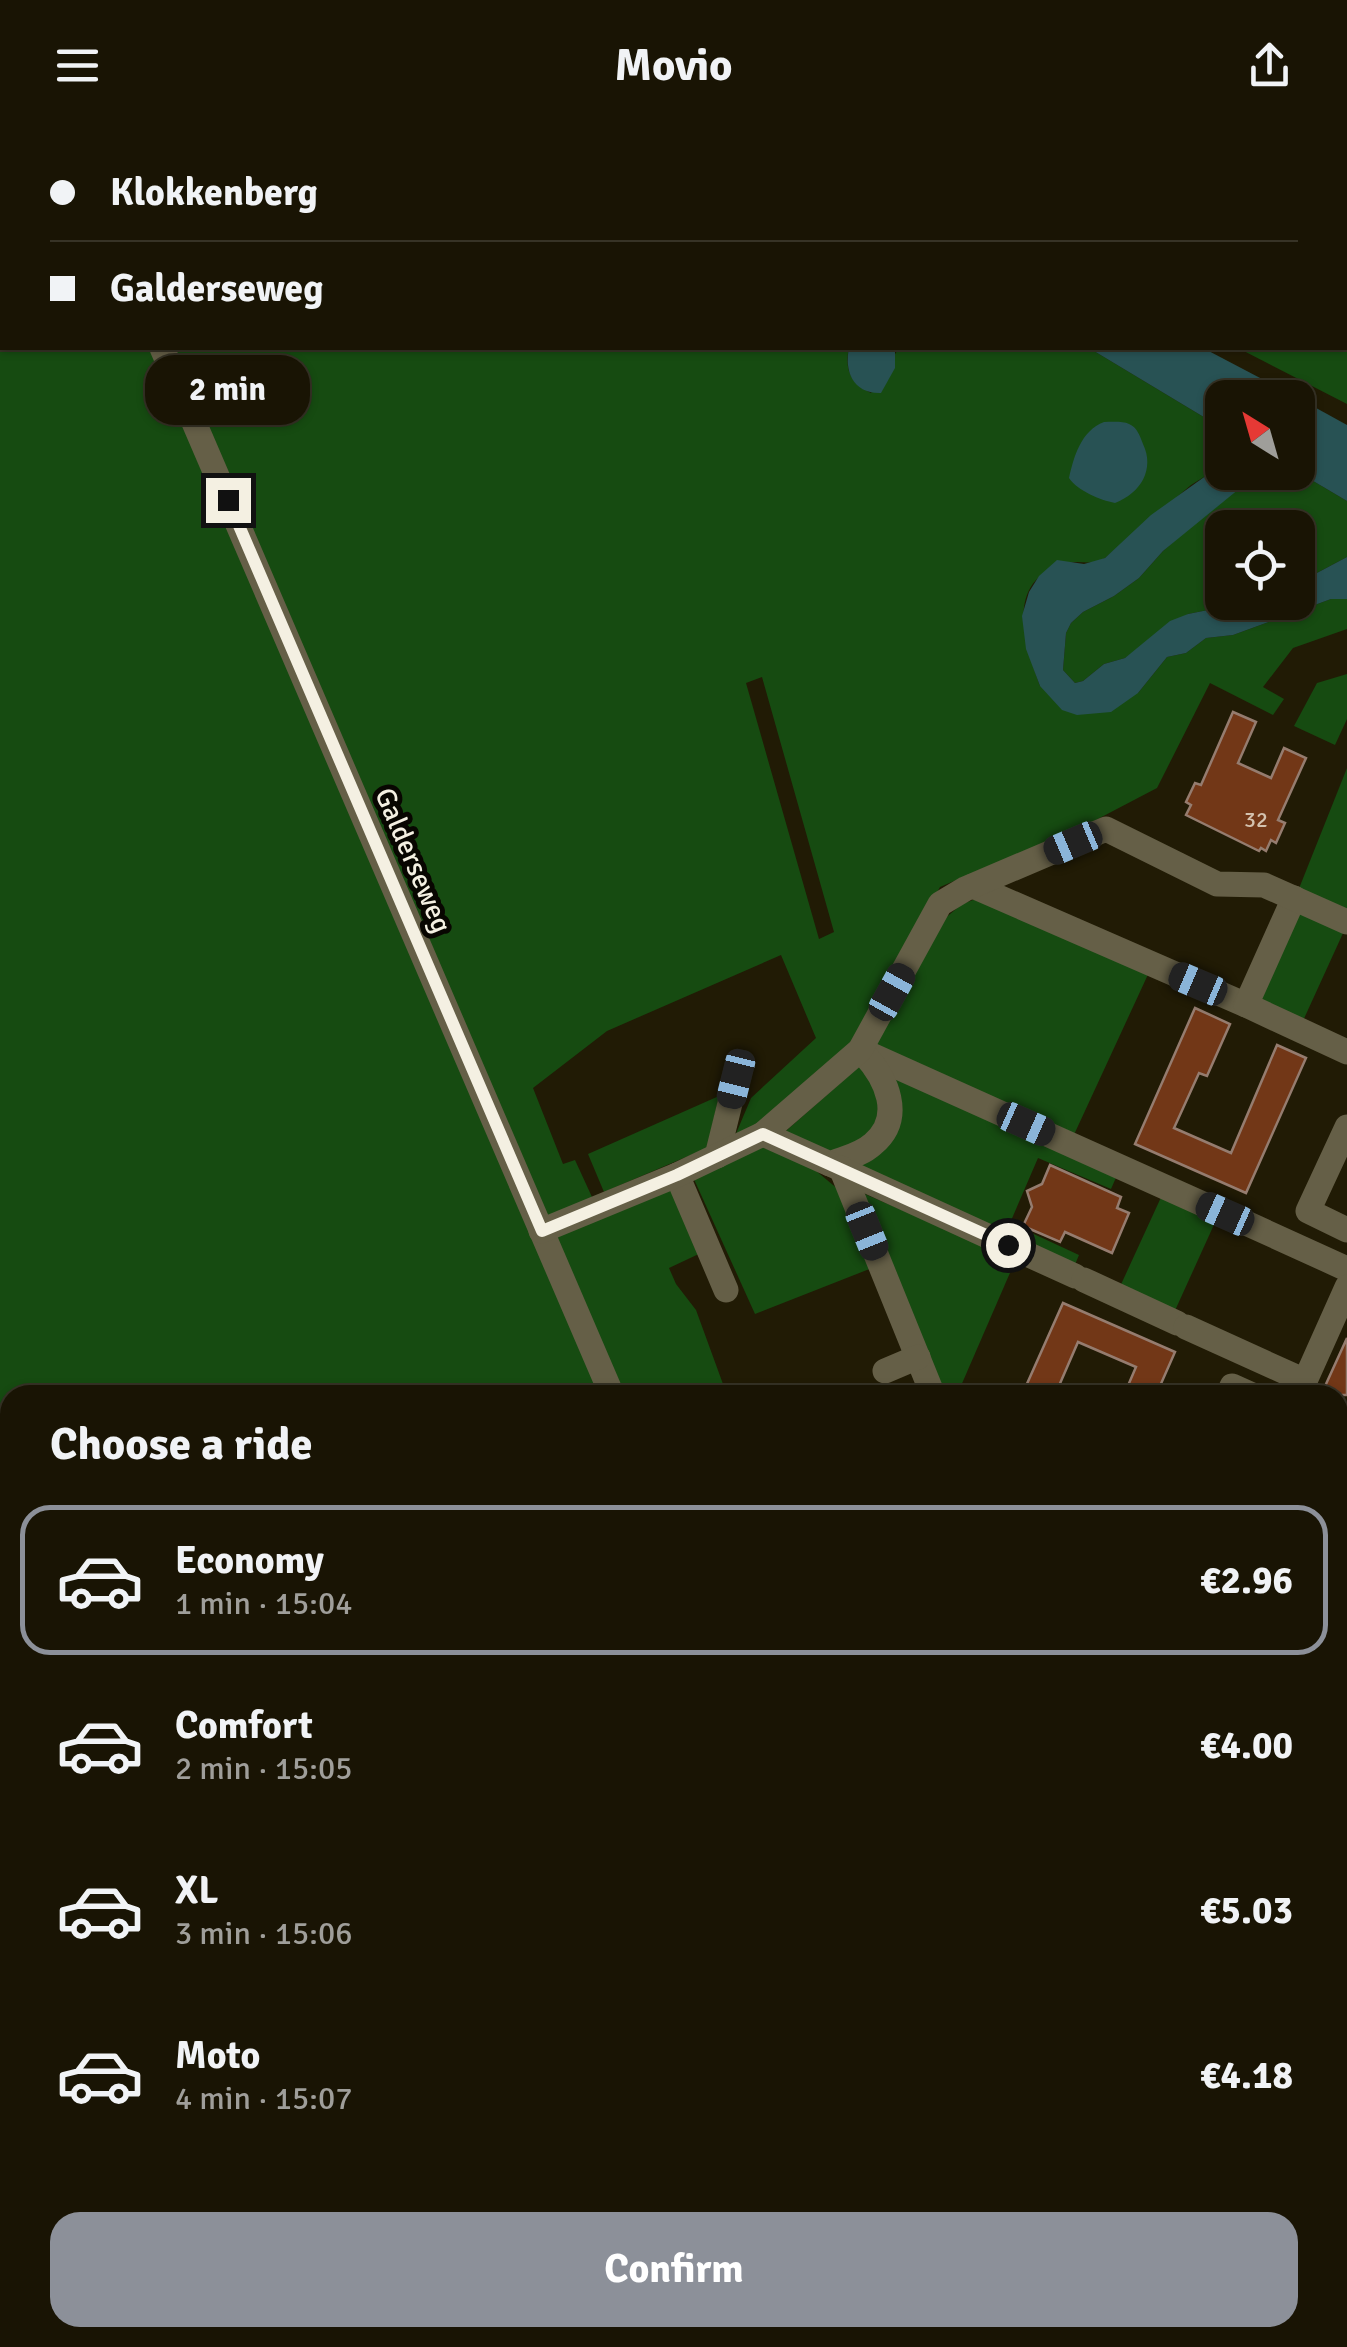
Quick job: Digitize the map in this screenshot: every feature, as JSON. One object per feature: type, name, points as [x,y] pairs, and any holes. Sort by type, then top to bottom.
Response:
[{"type":"street","name":"Galderseweg","points":[[163,350],[608,1385]]},
{"type":"street","points":[[542,1231],[763,1134],[860,1050],[940,904],[1106,829],[1217,884],[1264,885],[1347,922]]},
{"type":"street","points":[[973,886],[1246,1005],[1326,1034],[1347,1052]]},
{"type":"street","points":[[1246,1005],[1294,898]]},
{"type":"street","points":[[836,1166],[872,1145],[881,1136],[886,1121],[891,1096],[879,1071],[860,1050]]},
{"type":"street","points":[[860,1050],[1347,1268]]},
{"type":"street","points":[[717,1156],[736,1079]]},
{"type":"street","points":[[1347,1127],[1308,1211],[1347,1230]]},
{"type":"street","points":[[763,1134],[1182,1325],[1296,1385]]},
{"type":"street","points":[[836,1166],[931,1385]]},
{"type":"street","points":[[677,1175],[726,1290]]},
{"type":"street","points":[[1303,1385],[1347,1287]]},
{"type":"street","points":[[884,1371],[918,1357]]},
{"type":"green space","points":[[0,350],[849,350],[851,375],[871,393],[896,350],[1092,350],[1205,418],[1205,476],[1105,558],[1068,563],[1047,571],[1034,582],[1026,597],[1025,632],[1040,686],[1138,693],[1167,657],[1186,653],[1206,638],[1233,635],[1274,620],[1315,620],[1315,605],[1347,599],[1347,629],[1293,648],[1263,687],[1284,699],[1273,715],[1210,683],[1157,788],[1092,822],[940,887],[859,1037],[760,1122],[735,1136],[751,1098],[816,1038],[781,955],[607,1031],[533,1088],[563,1164],[575,1160],[592,1197],[676,1184],[703,1252],[669,1268],[696,1310],[723,1385],[0,1385]],"holes":[[[762,677],[834,932],[819,939],[746,683]]]},
{"type":"green space","points":[[1242,350],[1347,350],[1347,404],[1315,388],[1315,380],[1300,380]]},
{"type":"green space","points":[[1315,482],[1347,501],[1347,557],[1315,574],[1315,510],[1210,510],[1233,490],[1315,490]]},
{"type":"green space","points":[[1205,514],[1205,611],[1188,614],[1125,658],[1104,664],[1075,683],[1063,670],[1066,633],[1071,623],[1139,578]]},
{"type":"green space","points":[[1347,674],[1347,719],[1335,745],[1294,726],[1317,683]]},
{"type":"green space","points":[[1347,768],[1347,913],[1298,891]]},
{"type":"green space","points":[[984,896],[1151,968],[1072,1139],[873,1045],[937,925],[962,904]]},
{"type":"green space","points":[[1296,909],[1344,931],[1302,1023],[1254,1001]]},
{"type":"green space","points":[[862,1064],[882,1104],[869,1139],[826,1157],[779,1137]]},
{"type":"green space","points":[[888,1074],[1118,1173],[1111,1189],[1038,1158],[1010,1223],[1079,1255],[1074,1267],[844,1165],[878,1148]]},
{"type":"green space","points":[[719,1096],[707,1148],[604,1192],[588,1154]]},
{"type":"green space","points":[[760,1147],[803,1160],[839,1190],[872,1268],[755,1314],[693,1177]]},
{"type":"green space","points":[[860,1192],[1016,1259],[961,1385],[937,1385]]},
{"type":"green space","points":[[1163,1193],[1217,1218],[1173,1315],[1118,1291]]},
{"type":"water","points":[[849,350],[895,350],[895,368],[881,393],[857,385],[848,365]]},
{"type":"water","points":[[1092,350],[1207,350],[1264,380],[1205,380],[1205,418]]},
{"type":"water","points":[[1315,407],[1347,425],[1347,501],[1315,482]]},
{"type":"water","points":[[1104,422],[1132,425],[1146,453],[1143,479],[1132,493],[1115,503],[1090,494],[1069,478],[1084,438]]},
{"type":"water","points":[[1205,476],[1205,490],[1238,490],[1213,510],[1205,510],[1205,517],[1163,551],[1139,578],[1071,623],[1066,633],[1063,670],[1075,683],[1104,664],[1125,658],[1170,621],[1188,614],[1205,611],[1205,620],[1274,620],[1233,635],[1206,638],[1186,653],[1167,657],[1138,693],[1111,712],[1077,715],[1062,710],[1040,686],[1026,649],[1022,616],[1029,592],[1039,576],[1057,560],[1084,564],[1105,558],[1151,515]]},
{"type":"water","points":[[1347,557],[1347,599],[1315,605],[1315,574]]},
{"type":"building","points":[[1233,712],[1256,722],[1238,763],[1271,778],[1284,748],[1306,758],[1278,820],[1285,823],[1276,843],[1271,840],[1266,851],[1186,815],[1191,805],[1186,802],[1195,783],[1201,785]]},
{"type":"building","points":[[1195,1008],[1230,1024],[1207,1076],[1199,1073],[1174,1128],[1231,1153],[1277,1045],[1306,1058],[1246,1193],[1135,1144]]},
{"type":"building","points":[[1050,1165],[1121,1197],[1117,1208],[1129,1213],[1112,1253],[1065,1232],[1060,1242],[1023,1226],[1032,1207],[1027,1191],[1042,1184]]},
{"type":"building","points":[[1063,1303],[1175,1352],[1160,1385],[1128,1385],[1136,1367],[1078,1342],[1059,1385],[1026,1385]]},
{"type":"building","points":[[1347,1338],[1347,1385],[1326,1385]]},
{"type":"route","points":[[228,500],[542,1231],[763,1134],[1008,1245]]}]
